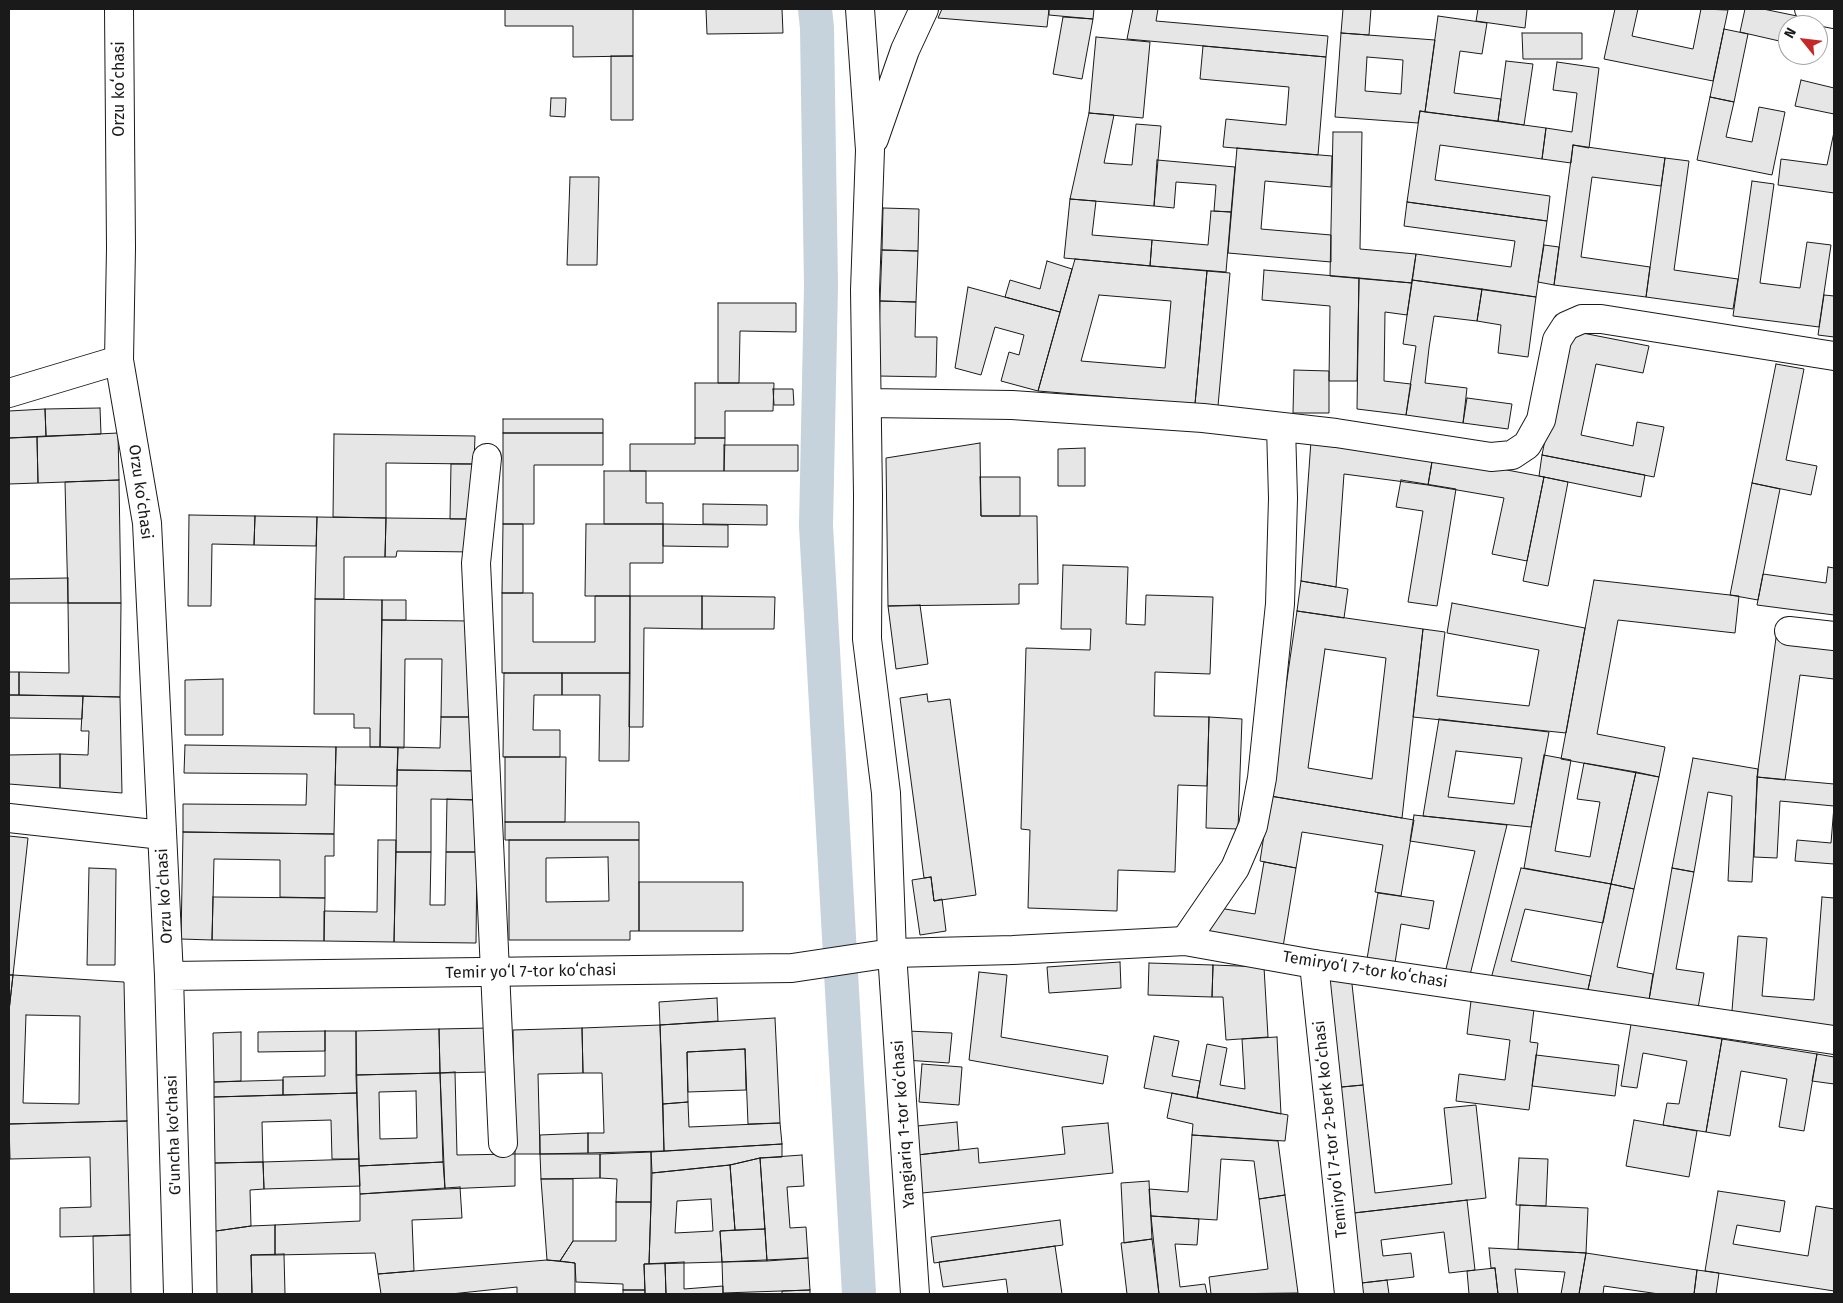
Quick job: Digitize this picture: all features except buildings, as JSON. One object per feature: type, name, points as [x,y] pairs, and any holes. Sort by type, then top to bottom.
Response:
[{"type":"street","name":"Orzu koʻchasi","points":[[120,9],[121,248],[119,360],[147,523],[169,976]]},
{"type":"street","points":[[860,9],[870,150]]},
{"type":"street","points":[[870,150],[905,50],[924,9]]},
{"type":"street","points":[[1809,9],[1834,14]]},
{"type":"street","name":"Yangiariq 1-tor koʻchasi","points":[[870,150],[865,290],[867,640],[886,793],[892,953],[915,1294]]},
{"type":"street","points":[[867,403],[1012,405],[1203,418],[1281,427],[1491,457],[1512,455],[1527,445],[1541,420],[1557,340],[1566,326],[1582,319],[1601,319],[1834,356]]},
{"type":"street","points":[[9,393],[119,360]]},
{"type":"street","points":[[1185,941],[1235,868],[1253,826],[1262,778],[1280,604],[1284,498],[1281,427]]},
{"type":"street","points":[[487,458],[476,563],[503,1143]]},
{"type":"street","points":[[1790,630],[1834,636]]},
{"type":"street","points":[[9,818],[162,835]]},
{"type":"street","name":"Temiryoʻl 7-tor koʻchasi","points":[[892,953],[1013,950],[1185,941],[1314,964],[1834,1040]]},
{"type":"street","name":"Temir yoʻl 7-tor koʻchasi","points":[[169,976],[792,968],[892,953]]},
{"type":"street","name":"Temiryoʻl 7-tor 2-berk koʻchasi","points":[[1314,964],[1349,1294]]},
{"type":"street","name":"G'uncha ko'chasi","points":[[169,976],[178,1294]]},
{"type":"waterway","points":[[815,9],[817,28],[821,286],[816,526],[859,1294]]}]
